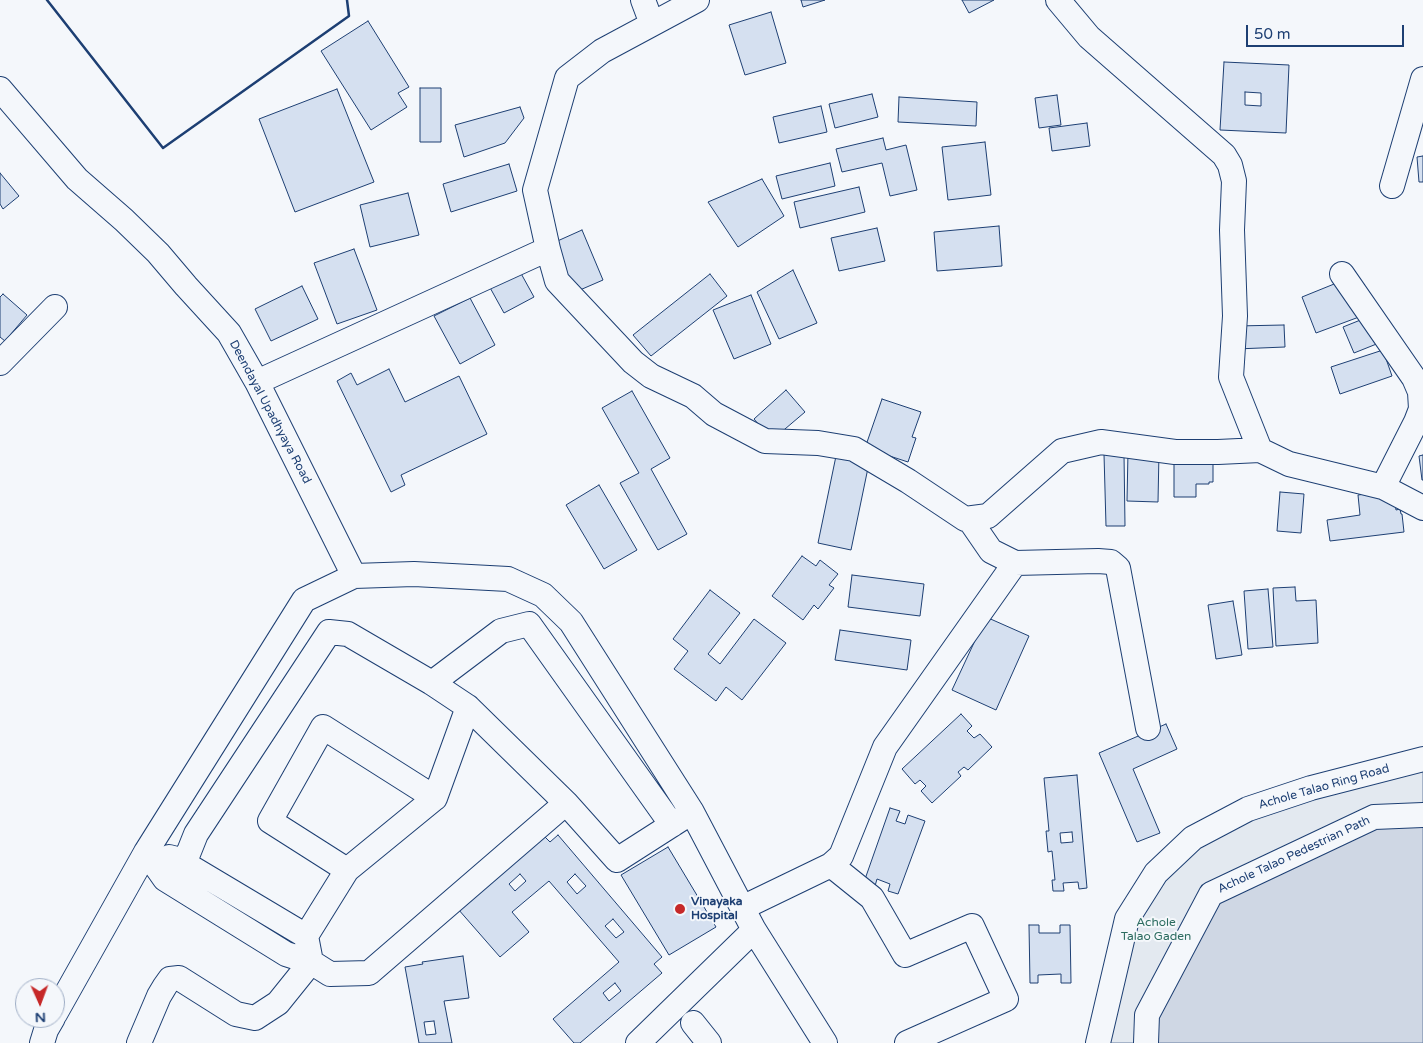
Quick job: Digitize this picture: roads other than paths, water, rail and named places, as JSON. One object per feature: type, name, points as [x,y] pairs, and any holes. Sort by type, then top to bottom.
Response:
[{"type":"street","points":[[643,0],[652,24]]},
{"type":"street","points":[[697,0],[602,51],[567,78],[535,190],[557,281],[634,362],[651,376],[692,396],[714,414],[765,441],[818,443],[854,449],[908,481],[965,519],[988,516],[1062,451],[1101,442],[1176,452],[1260,450],[1289,464],[1383,487],[1423,508]]},
{"type":"street","points":[[1058,0],[1088,37],[1224,155],[1230,165],[1234,181],[1232,230],[1235,316],[1231,377],[1260,450]]},
{"type":"street","points":[[1392,186],[1423,79]]},
{"type":"street","name":"Deendayal Upadhyaya Road","points":[[0,89],[77,180],[124,220],[158,253],[228,333],[257,382],[354,576]]},
{"type":"street","points":[[257,382],[548,249]]},
{"type":"street","points":[[1342,274],[1422,390],[1421,409],[1416,422],[1383,487]]},
{"type":"street","points":[[0,363],[55,308]]},
{"type":"street","points":[[969,519],[991,551],[1015,563],[1098,561],[1111,562],[1118,568],[1148,728]]},
{"type":"street","points":[[742,908],[831,865],[840,856],[885,747],[1015,563]]},
{"type":"street","points":[[65,996],[146,852],[304,600],[354,576],[414,574],[508,579],[543,595],[571,622],[692,812],[754,930],[825,1043]]},
{"type":"street","points":[[432,683],[501,631],[530,624],[672,825]]},
{"type":"street","points":[[184,864],[196,834],[329,632],[348,634],[468,706],[566,803],[617,860],[692,812]]},
{"type":"street","points":[[139,1043],[159,996],[170,980],[179,978],[236,1014],[255,1018],[278,1003],[311,962],[306,936],[346,870],[435,798],[468,706]]},
{"type":"street","points":[[346,870],[270,821],[323,727],[435,798]]},
{"type":"street","name":"Achole Talao Ring Road","points":[[1098,1043],[1127,919],[1156,873],[1193,838],[1248,809],[1311,788],[1423,759]]},
{"type":"street","points":[[146,852],[165,879],[286,954],[311,962],[330,974],[369,973],[566,803]]},
{"type":"street","name":"Achole Talao Pedestrian Path","points":[[1146,1043],[1147,1015],[1211,894],[1374,818],[1423,815]]},
{"type":"street","points":[[146,852],[177,859],[306,936]]},
{"type":"street","points":[[831,865],[872,898],[905,955],[972,926],[1006,999],[907,1043]]},
{"type":"street","points":[[638,1043],[754,930]]},
{"type":"street","points":[[693,1023],[709,1043]]},
{"type":"street","points":[[42,1043],[47,1028]]},
{"type":"place","name":"Vinayaka Hospital","points":[[680,909]]},
{"type":"park label","name":"Achole Talao Gaden","points":[[1156,930]]}]
